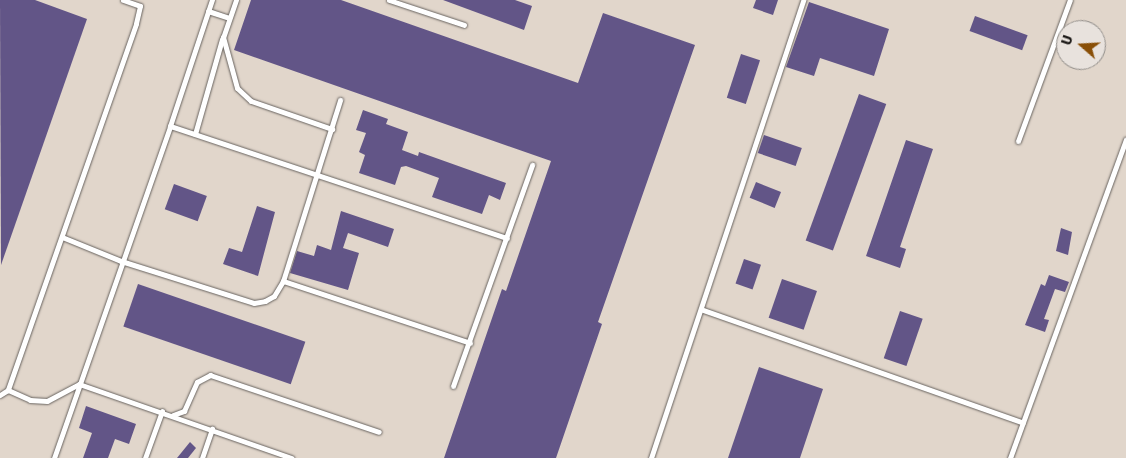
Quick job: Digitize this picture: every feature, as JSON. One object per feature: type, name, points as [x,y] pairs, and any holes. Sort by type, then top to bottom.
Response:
[{"type":"lane","points":[[0,395],[8,390],[136,24],[140,6],[123,0]]},
{"type":"lane","points":[[54,458],[212,0]]},
{"type":"lane","points":[[195,134],[222,37],[236,0]]},
{"type":"lane","points":[[389,0],[464,25]]},
{"type":"lane","points":[[652,458],[703,310],[803,0]]},
{"type":"lane","points":[[1018,140],[1070,0]]},
{"type":"lane","points":[[208,11],[229,18]]},
{"type":"lane","points":[[222,37],[237,88],[251,101],[332,129]]},
{"type":"lane","points":[[62,237],[121,261],[254,302],[265,302],[274,296],[284,281],[319,174],[340,100]]},
{"type":"lane","points":[[170,126],[507,238]]},
{"type":"lane","points":[[1010,458],[1126,139]]},
{"type":"lane","points":[[454,386],[532,165]]},
{"type":"lane","points":[[284,281],[470,343]]},
{"type":"lane","points":[[703,310],[1023,423]]},
{"type":"lane","points":[[172,415],[184,411],[197,382],[210,375],[379,432]]},
{"type":"lane","points":[[8,390],[30,400],[47,401],[79,384],[162,411],[291,458]]},
{"type":"lane","points":[[145,458],[162,411]]},
{"type":"lane","points":[[202,458],[212,430]]},
{"type":"shaded area","points":[[0,0],[1126,0],[1126,458],[0,458]]},
{"type":"building","points":[[0,0],[35,0],[87,19],[1,265]]},
{"type":"building","points":[[251,0],[341,0],[578,83],[603,13],[695,45],[598,322],[602,324],[556,458],[444,458],[502,289],[506,291],[551,161],[234,50]]},
{"type":"building","points":[[443,0],[515,0],[532,6],[524,30]]},
{"type":"building","points":[[756,0],[778,0],[773,15],[753,8]]},
{"type":"building","points":[[809,2],[889,29],[874,76],[820,58],[814,76],[786,67]]},
{"type":"building","points":[[975,16],[1028,35],[1022,50],[970,31]]},
{"type":"building","points":[[741,54],[760,60],[746,104],[727,98]]},
{"type":"building","points":[[859,94],[886,104],[833,251],[806,241]]},
{"type":"building","points":[[363,110],[388,119],[386,124],[408,132],[402,150],[418,156],[419,152],[506,183],[500,200],[489,195],[482,214],[432,197],[439,178],[406,166],[401,167],[395,185],[359,173],[365,155],[359,152],[366,133],[356,130]]},
{"type":"building","points":[[764,135],[802,148],[796,166],[758,153]]},
{"type":"building","points":[[906,140],[933,149],[900,247],[906,249],[900,268],[866,256]]},
{"type":"building","points":[[756,182],[781,192],[775,208],[750,198]]},
{"type":"building","points":[[174,184],[207,196],[198,221],[165,209]]},
{"type":"building","points":[[257,206],[275,212],[258,276],[223,264],[229,248],[242,252]]},
{"type":"building","points":[[341,211],[394,229],[388,247],[348,233],[343,248],[359,253],[348,290],[290,273],[297,251],[314,256],[317,245],[331,250]]},
{"type":"building","points":[[1061,228],[1072,232],[1068,255],[1056,251]]},
{"type":"building","points":[[744,259],[761,265],[753,289],[736,284]]},
{"type":"building","points":[[1049,275],[1069,282],[1065,292],[1055,289],[1044,319],[1049,320],[1045,332],[1025,325],[1041,284],[1045,286]]},
{"type":"building","points":[[782,279],[817,291],[804,330],[769,318]]},
{"type":"building","points":[[138,284],[305,342],[291,384],[123,327]]},
{"type":"building","points":[[900,311],[923,319],[906,366],[884,358]]},
{"type":"building","points":[[759,367],[823,389],[800,458],[728,458]]},
{"type":"building","points":[[86,406],[136,424],[129,444],[115,439],[108,458],[83,458],[92,433],[79,428]]},
{"type":"building","points":[[190,442],[196,448],[188,458],[177,458]]}]
